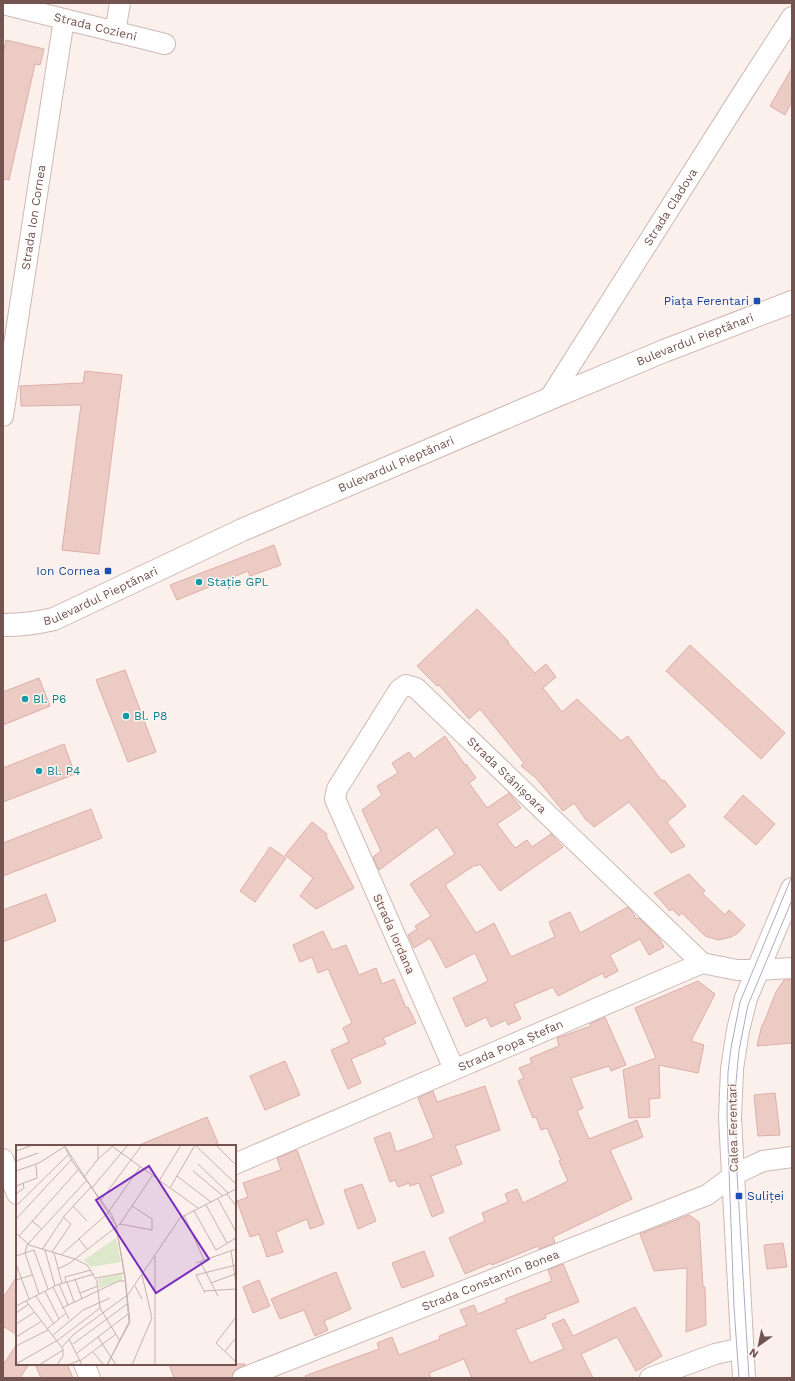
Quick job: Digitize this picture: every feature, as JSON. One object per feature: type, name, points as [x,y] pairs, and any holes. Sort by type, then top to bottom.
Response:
[{"type":"main road","name":"Bulevardul Pieptănari","points":[[3,625],[21,625],[54,619],[242,530],[549,398],[664,351],[792,302]]},
{"type":"main road","name":"Calea Ferentari","points":[[744,1378],[730,1118],[732,1069],[738,1030],[751,985],[792,889]]},
{"type":"street","points":[[115,32],[120,3]]},
{"type":"street","name":"Strada Cozieni","points":[[3,4],[165,44]]},
{"type":"street","name":"Strada Cladova","points":[[549,398],[792,17]]},
{"type":"street","name":"Strada Ion Cornea","points":[[3,416],[64,19]]},
{"type":"street","name":"Strada Stânișoara","points":[[335,799],[337,789],[399,690],[406,685],[416,688],[702,963]]},
{"type":"street","name":"Strada Iordana","points":[[335,799],[454,1070]]},
{"type":"street","points":[[702,963],[728,969],[758,970],[792,968]]},
{"type":"street","name":"Strada Popa Ștefan","points":[[236,1164],[702,963]]},
{"type":"street","name":"Strada Constantin Bonea","points":[[243,1378],[707,1195],[737,1173],[763,1161],[792,1157]]},
{"type":"street","points":[[3,1159],[16,1192]]},
{"type":"street","points":[[650,1378],[715,1354],[742,1348]]},
{"type":"street","points":[[84,1365],[90,1378]]},
{"type":"building","points":[[6,40],[44,49],[40,65],[35,64],[9,180],[3,179],[3,54]]},
{"type":"building","points":[[792,68],[792,102],[785,115],[770,106]]},
{"type":"building","points":[[85,371],[122,375],[99,554],[62,550],[81,405],[21,406],[20,386],[83,383]]},
{"type":"building","points":[[274,545],[281,565],[250,576],[248,571],[177,600],[170,585]]},
{"type":"building","points":[[477,609],[509,642],[508,643],[535,673],[546,664],[556,677],[543,688],[562,712],[577,699],[621,741],[628,736],[662,781],[664,780],[686,806],[667,822],[685,846],[671,853],[629,802],[594,827],[586,820],[574,803],[563,811],[536,778],[521,766],[524,763],[480,709],[469,719],[439,685],[437,686],[417,666]]},
{"type":"building","points":[[690,645],[785,733],[761,759],[666,671]]},
{"type":"building","name":"Bl. P8","points":[[125,670],[156,752],[128,762],[96,680]]},
{"type":"building","name":"Bl. P6","points":[[39,678],[50,706],[3,725],[3,692]]},
{"type":"building","points":[[445,736],[476,778],[469,783],[487,808],[509,793],[521,808],[497,824],[515,848],[527,840],[532,847],[551,834],[563,847],[500,891],[480,864],[475,865],[445,885],[476,933],[494,923],[511,957],[555,937],[549,922],[570,912],[580,933],[628,907],[636,919],[639,918],[659,938],[664,947],[649,955],[640,939],[610,955],[618,971],[605,978],[603,973],[558,996],[553,987],[514,1004],[521,1019],[508,1025],[506,1020],[491,1027],[486,1017],[466,1027],[453,998],[488,981],[475,953],[446,968],[430,938],[414,948],[408,935],[417,929],[415,926],[431,916],[410,884],[455,854],[437,827],[379,870],[373,857],[381,851],[362,810],[382,795],[377,786],[398,773],[392,763],[409,752],[414,759]]},
{"type":"building","name":"Bl. P4","points":[[64,744],[75,774],[3,802],[3,768]]},
{"type":"building","points":[[743,795],[775,824],[756,845],[724,817]]},
{"type":"building","points":[[91,809],[102,838],[3,876],[3,843]]},
{"type":"building","points":[[312,822],[327,834],[326,836],[354,888],[316,909],[300,896],[313,878],[285,855]]},
{"type":"building","points":[[270,847],[286,858],[255,902],[240,891]]},
{"type":"building","points":[[689,874],[705,891],[702,893],[725,915],[729,910],[745,925],[738,933],[731,937],[718,940],[705,936],[682,913],[679,916],[672,909],[670,911],[654,893]]},
{"type":"building","points":[[46,894],[56,921],[3,942],[3,910]]},
{"type":"building","points":[[323,931],[332,950],[346,945],[359,975],[376,968],[382,984],[394,979],[406,1008],[408,1007],[416,1023],[383,1038],[386,1044],[351,1059],[361,1083],[348,1089],[331,1050],[349,1042],[343,1028],[352,1023],[328,969],[318,973],[312,957],[300,962],[293,945]]},
{"type":"building","points":[[784,980],[792,980],[792,1043],[757,1046],[762,1025],[776,992]]},
{"type":"building","points":[[698,981],[715,994],[691,1041],[704,1045],[698,1073],[659,1065],[660,1098],[649,1099],[650,1117],[629,1118],[623,1070],[656,1058],[635,1008]]},
{"type":"building","points":[[605,1017],[626,1065],[611,1071],[609,1066],[571,1078],[583,1108],[577,1111],[589,1139],[637,1120],[643,1137],[610,1150],[632,1199],[553,1237],[555,1243],[539,1249],[538,1246],[492,1265],[491,1263],[465,1274],[449,1238],[485,1221],[482,1213],[508,1202],[505,1194],[517,1189],[523,1203],[568,1181],[559,1161],[561,1160],[547,1128],[541,1130],[536,1117],[533,1118],[518,1081],[524,1078],[519,1068],[532,1063],[530,1058],[559,1046],[557,1038],[591,1026],[590,1024]]},
{"type":"building","points":[[285,1061],[300,1095],[265,1110],[250,1076]]},
{"type":"building","points":[[485,1086],[500,1130],[455,1146],[462,1164],[431,1176],[444,1212],[432,1217],[419,1183],[410,1186],[409,1183],[398,1187],[395,1180],[390,1182],[374,1138],[390,1132],[396,1152],[434,1138],[418,1098],[433,1091],[437,1102]]},
{"type":"building","points":[[775,1093],[780,1135],[758,1136],[754,1095]]},
{"type":"building","points":[[207,1117],[218,1143],[213,1145],[139,1145]]},
{"type":"building","points":[[297,1150],[324,1224],[310,1229],[307,1219],[276,1232],[283,1252],[267,1257],[259,1234],[250,1237],[237,1201],[248,1197],[243,1183],[281,1170],[277,1158]]},
{"type":"building","points":[[362,1184],[376,1221],[358,1229],[344,1190]]},
{"type":"building","points":[[689,1215],[699,1222],[703,1287],[705,1287],[706,1325],[686,1332],[687,1268],[654,1271],[640,1234]]},
{"type":"building","points":[[783,1243],[787,1267],[767,1269],[764,1245]]},
{"type":"building","points":[[424,1251],[434,1276],[402,1288],[392,1263]]},
{"type":"building","points":[[563,1264],[579,1302],[545,1315],[546,1318],[515,1330],[530,1363],[564,1349],[552,1324],[564,1319],[573,1336],[635,1307],[662,1356],[636,1371],[617,1337],[581,1354],[593,1378],[472,1378],[464,1359],[429,1373],[431,1378],[306,1378],[305,1376],[379,1349],[377,1343],[392,1337],[399,1355],[440,1339],[439,1336],[467,1325],[460,1310],[474,1305],[478,1314],[507,1302],[505,1299],[552,1281],[548,1270]]},
{"type":"building","points":[[336,1272],[351,1309],[324,1321],[328,1330],[315,1336],[304,1310],[280,1319],[271,1299]]},
{"type":"building","points":[[16,1278],[16,1334],[3,1326],[3,1298]]},
{"type":"building","points":[[259,1280],[270,1306],[253,1313],[243,1287]]},
{"type":"building","points":[[16,1346],[16,1365],[28,1365],[20,1378],[3,1378],[3,1365]]},
{"type":"building","points":[[245,1364],[234,1371],[232,1378],[174,1378],[169,1365]]},
{"type":"building","points":[[35,1365],[67,1365],[73,1378],[41,1378]]},
{"type":"tram line","points":[[739,1378],[734,1307],[727,1114],[728,1072],[740,1002],[792,876]]},
{"type":"tram line","points":[[749,1378],[737,1173],[735,1093],[739,1050],[748,1005],[792,900]]},
{"type":"place","name":"Piața Ferentari","points":[[757,301]]},
{"type":"place","name":"Ion Cornea","points":[[108,571]]},
{"type":"place","name":"Stație GPL","points":[[199,582]]},
{"type":"place","name":"Bl. P6","points":[[25,699]]},
{"type":"place","name":"Bl. P8","points":[[126,716]]},
{"type":"place","name":"Bl. P4","points":[[39,771]]},
{"type":"place","name":"Suliței","points":[[739,1196]]}]
